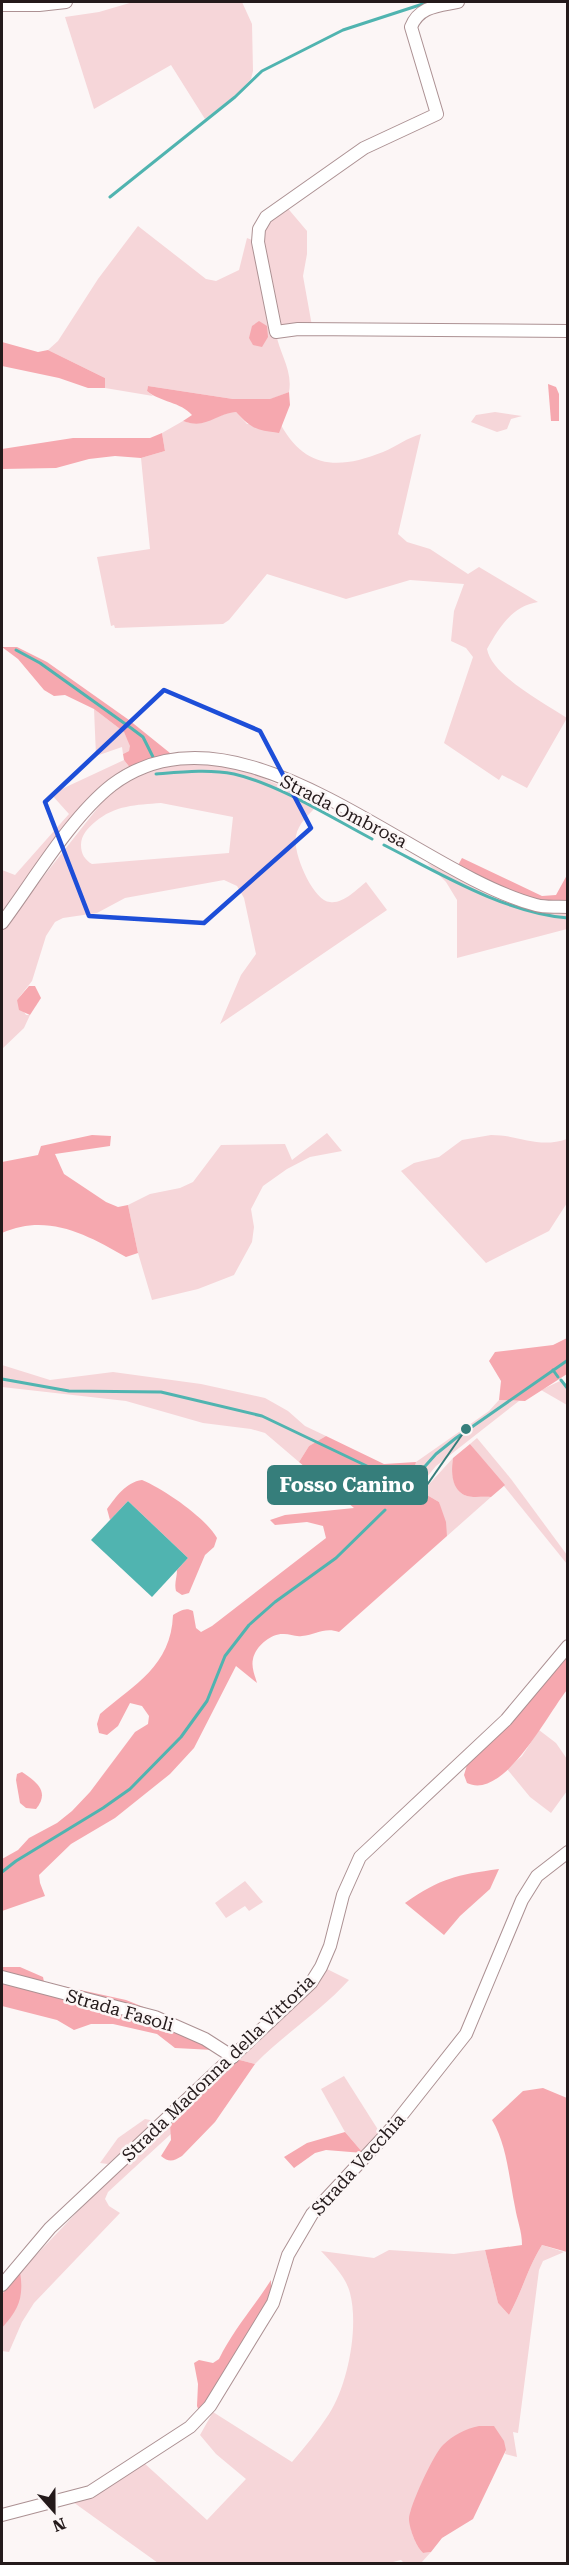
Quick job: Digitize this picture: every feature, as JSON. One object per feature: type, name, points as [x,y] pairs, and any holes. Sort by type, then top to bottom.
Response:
[{"type":"street","points":[[2,5],[66,2]]},
{"type":"street","points":[[458,2],[422,10],[416,15],[411,27],[437,114],[364,148],[266,217],[259,229],[258,242],[276,332],[298,329],[567,332]]},
{"type":"street","name":"Strada Ombrosa","points":[[2,923],[84,811],[112,785],[147,766],[181,757],[195,756],[228,760],[262,770],[330,800],[491,888],[537,906],[567,907]]},
{"type":"street","name":"Strada Madonna della Vittoria","points":[[2,2285],[50,2228],[311,1983],[330,1946],[343,1895],[360,1857],[506,1720],[567,1646]]},
{"type":"street","name":"Strada Vecchia","points":[[2,2515],[90,2492],[190,2427],[210,2406],[273,2302],[288,2255],[312,2214],[390,2130],[466,2034],[522,1900],[537,1876],[567,1852]]},
{"type":"street","name":"Strada Fasoli","points":[[2,1977],[155,2017],[205,2039],[233,2056]]},
{"type":"highlighted area","points":[[164,690],[260,731],[311,828],[204,923],[89,916],[45,802]]},
{"type":"shaded area","points":[[133,2],[242,2],[252,24],[253,71],[251,79],[239,92],[205,119],[171,65],[94,109],[65,17],[99,12]]},
{"type":"shaded area","points":[[285,205],[307,231],[307,254],[303,276],[312,326],[276,333],[289,376],[289,392],[271,399],[233,399],[148,386],[147,391],[153,396],[105,388],[105,378],[48,350],[58,341],[98,279],[138,226],[206,279],[216,281],[239,270],[247,238],[257,242],[258,231]]},
{"type":"shaded area","points":[[259,321],[267,326],[268,337],[262,347],[253,345],[249,338],[252,326]]},
{"type":"shaded area","points":[[2,342],[38,352],[48,350],[105,378],[105,388],[88,388],[59,378],[2,366]]},
{"type":"shaded area","points":[[548,384],[556,387],[559,394],[559,421],[551,421]]},
{"type":"shaded area","points":[[148,386],[233,399],[270,399],[289,392],[290,405],[279,433],[255,428],[236,412],[198,424],[183,421],[192,415],[152,395],[147,391]]},
{"type":"shaded area","points":[[236,412],[247,424],[281,425],[301,451],[325,462],[338,463],[367,458],[421,434],[398,534],[407,542],[430,549],[468,574],[479,567],[538,602],[521,608],[507,619],[487,649],[498,669],[508,679],[567,718],[527,788],[502,775],[499,780],[444,743],[473,657],[466,648],[451,641],[454,611],[464,584],[410,580],[346,599],[267,574],[229,620],[223,624],[115,628],[114,625],[111,626],[97,557],[150,549],[141,458],[165,451],[162,433],[183,421],[203,422]]},
{"type":"shaded area","points":[[495,412],[522,416],[511,419],[507,429],[497,432],[471,422],[476,415]]},
{"type":"shaded area","points":[[162,433],[165,451],[141,458],[115,456],[89,459],[56,468],[2,469],[2,449],[73,438],[150,438]]},
{"type":"shaded area","points":[[2,647],[17,647],[47,662],[129,720],[170,753],[168,756],[131,769],[124,760],[123,754],[129,751],[130,746],[124,732],[94,709],[65,695],[54,696],[44,690],[18,659]]},
{"type":"shaded area","points":[[94,709],[124,732],[131,746],[129,751],[123,754],[122,747],[96,756]]},
{"type":"shaded area","points":[[124,760],[131,769],[119,776],[2,911],[2,870],[15,875],[69,814],[51,794]]},
{"type":"shaded area","points":[[170,765],[207,765],[240,770],[280,785],[317,806],[299,827],[296,843],[305,875],[317,894],[323,900],[340,901],[366,882],[387,910],[220,1024],[241,975],[256,954],[244,898],[237,886],[224,880],[125,898],[97,913],[63,918],[55,922],[46,936],[32,981],[17,1000],[26,1015],[30,1015],[24,1028],[2,1049],[2,929],[107,796],[126,780]],"holes":[[[161,803],[233,817],[229,853],[92,864],[85,859],[82,851],[82,838],[85,832],[103,816],[126,807]]]},
{"type":"shaded area","points":[[462,858],[542,896],[556,895],[567,875],[567,905],[539,904],[457,867]]},
{"type":"shaded area","points":[[427,863],[538,910],[567,914],[567,929],[457,958],[457,900],[446,882]]},
{"type":"shaded area","points":[[29,986],[35,986],[41,998],[30,1015],[19,1010],[17,1000]]},
{"type":"shaded area","points":[[327,1133],[342,1151],[310,1157],[287,1169],[263,1186],[251,1209],[254,1227],[252,1242],[234,1275],[198,1289],[152,1300],[138,1253],[128,1205],[150,1194],[180,1188],[193,1182],[221,1145],[285,1144],[292,1160]]},
{"type":"shaded area","points":[[92,1135],[111,1136],[110,1146],[55,1154],[64,1174],[106,1202],[118,1207],[128,1205],[138,1253],[126,1257],[81,1234],[50,1226],[19,1227],[2,1233],[2,1162],[38,1155],[41,1146]]},
{"type":"shaded area","points":[[491,1135],[547,1143],[567,1139],[567,1203],[549,1231],[486,1263],[401,1171],[414,1163],[439,1157],[462,1140]]},
{"type":"shaded area","points":[[567,1338],[567,1374],[525,1401],[499,1400],[501,1381],[489,1361],[495,1352],[553,1345]]},
{"type":"shaded area","points":[[2,1365],[50,1380],[113,1372],[201,1384],[265,1398],[288,1411],[305,1426],[326,1436],[309,1446],[299,1462],[265,1433],[251,1429],[203,1423],[126,1401],[2,1387]]},
{"type":"shaded area","points":[[562,1380],[567,1387],[567,1405],[541,1390]]},
{"type":"shaded area","points":[[499,1400],[519,1401],[436,1466],[417,1489],[413,1480],[416,1462],[489,1411]]},
{"type":"shaded area","points":[[326,1436],[384,1464],[416,1462],[412,1482],[415,1488],[439,1502],[446,1522],[447,1536],[339,1632],[324,1631],[299,1636],[279,1634],[264,1642],[254,1654],[253,1659],[257,1683],[236,1666],[194,1748],[170,1774],[115,1818],[71,1844],[39,1875],[45,1896],[2,1911],[2,1859],[18,1850],[29,1838],[57,1823],[72,1811],[90,1792],[135,1732],[148,1724],[149,1716],[142,1706],[130,1703],[118,1726],[107,1735],[99,1733],[97,1724],[100,1714],[138,1683],[158,1661],[171,1633],[173,1615],[185,1609],[193,1611],[196,1628],[201,1632],[212,1626],[326,1538],[323,1526],[307,1522],[275,1525],[270,1520],[285,1515],[354,1508],[299,1462],[309,1446]]},
{"type":"shaded area","points":[[477,1438],[511,1479],[567,1555],[567,1564],[470,1444]]},
{"type":"shaded area","points":[[470,1444],[505,1485],[491,1497],[467,1496],[458,1490],[453,1480],[453,1458]]},
{"type":"shaded area","points":[[453,1458],[452,1469],[458,1490],[470,1497],[491,1497],[447,1536],[439,1502],[422,1492]]},
{"type":"shaded area","points":[[142,1480],[184,1505],[212,1530],[217,1538],[214,1547],[205,1555],[189,1593],[182,1595],[176,1591],[175,1585],[177,1570],[188,1558],[128,1501],[110,1520],[107,1509],[114,1500],[126,1487]]},
{"type":"shaded area","points":[[567,1654],[567,1690],[524,1752],[496,1779],[481,1785],[467,1783],[464,1775],[467,1765],[499,1735]]},
{"type":"shaded area","points":[[539,1730],[556,1743],[567,1759],[567,1791],[551,1813],[530,1797],[507,1769],[522,1756]]},
{"type":"shaded area","points":[[22,1772],[37,1784],[42,1792],[36,1809],[26,1808],[20,1803],[16,1780],[17,1774]]},
{"type":"shaded area","points":[[499,1869],[490,1889],[460,1916],[444,1935],[405,1903],[449,1879]]},
{"type":"shaded area","points":[[245,1881],[263,1902],[249,1911],[245,1906],[226,1918],[215,1903]]},
{"type":"shaded area","points":[[2,1967],[20,1967],[43,1977],[44,1982],[126,2000],[146,2008],[159,2023],[213,2050],[175,2048],[157,2034],[113,2024],[91,2024],[74,2030],[57,2020],[2,2006]]},
{"type":"shaded area","points":[[327,1969],[349,1980],[255,2064],[236,2059],[294,2008]]},
{"type":"shaded area","points":[[236,2059],[255,2064],[215,2122],[182,2156],[167,2160],[161,2156],[171,2140],[170,2123]]},
{"type":"shaded area","points":[[344,2076],[382,2136],[363,2153],[345,2132],[321,2089]]},
{"type":"shaded area","points":[[543,2088],[567,2098],[567,2252],[542,2245],[509,2315],[498,2303],[485,2250],[522,2245],[522,2240],[504,2151],[492,2120],[523,2091]]},
{"type":"shaded area","points":[[145,2119],[155,2121],[108,2164],[100,2163],[118,2138]]},
{"type":"shaded area","points":[[170,2123],[172,2133],[108,2192],[105,2199],[109,2206],[120,2213],[34,2303],[22,2322],[9,2352],[2,2351],[2,2328],[7,2322],[20,2272],[81,2208]]},
{"type":"shaded area","points":[[345,2132],[363,2153],[326,2150],[315,2153],[294,2168],[284,2157],[307,2143]]},
{"type":"shaded area","points":[[542,2245],[564,2252],[543,2261],[539,2270],[518,2433],[513,2432],[517,2457],[505,2454],[506,2450],[411,2510],[411,2527],[416,2544],[423,2553],[431,2552],[421,2563],[404,2563],[401,2560],[385,2564],[158,2563],[73,2502],[144,2463],[207,2520],[246,2479],[216,2454],[200,2435],[213,2412],[292,2462],[307,2445],[336,2402],[350,2355],[353,2322],[350,2293],[338,2270],[321,2251],[374,2258],[389,2250],[454,2254],[485,2250],[498,2303],[509,2315]]},
{"type":"shaded area","points":[[20,2272],[21,2296],[13,2315],[2,2328],[2,2294]]},
{"type":"shaded area","points":[[271,2280],[271,2296],[200,2414],[197,2406],[198,2384],[194,2363],[199,2360],[213,2363],[219,2359]]},
{"type":"shaded area","points":[[479,2426],[494,2426],[504,2441],[506,2450],[473,2519],[442,2538],[431,2552],[423,2553],[414,2538],[409,2520],[422,2481],[443,2445],[460,2433]]},
{"type":"water","points":[[128,1501],[188,1558],[152,1597],[91,1540]]},
{"type":"waterway","points":[[110,197],[235,97],[262,71],[343,30],[429,2]]},
{"type":"waterway","points":[[16,650],[40,663],[143,737],[153,757]]},
{"type":"waterway","points":[[156,774],[215,772],[251,779],[304,802],[372,839]]},
{"type":"waterway","points":[[384,845],[497,900],[544,915],[568,918]]},
{"type":"waterway","points":[[392,1503],[436,1454],[568,1360]]},
{"type":"waterway","points":[[553,1370],[558,1377]]},
{"type":"waterway","points":[[2,1379],[69,1391],[161,1392],[262,1416],[371,1468],[397,1473],[423,1471]]},
{"type":"waterway","points":[[561,1380],[568,1389]]},
{"type":"waterway","points":[[2,1872],[130,1789],[181,1737],[207,1701],[225,1656],[249,1625],[275,1602],[336,1558],[385,1510]]},
{"type":"place","name":"Fosso Canino","points":[[466,1429]]}]
